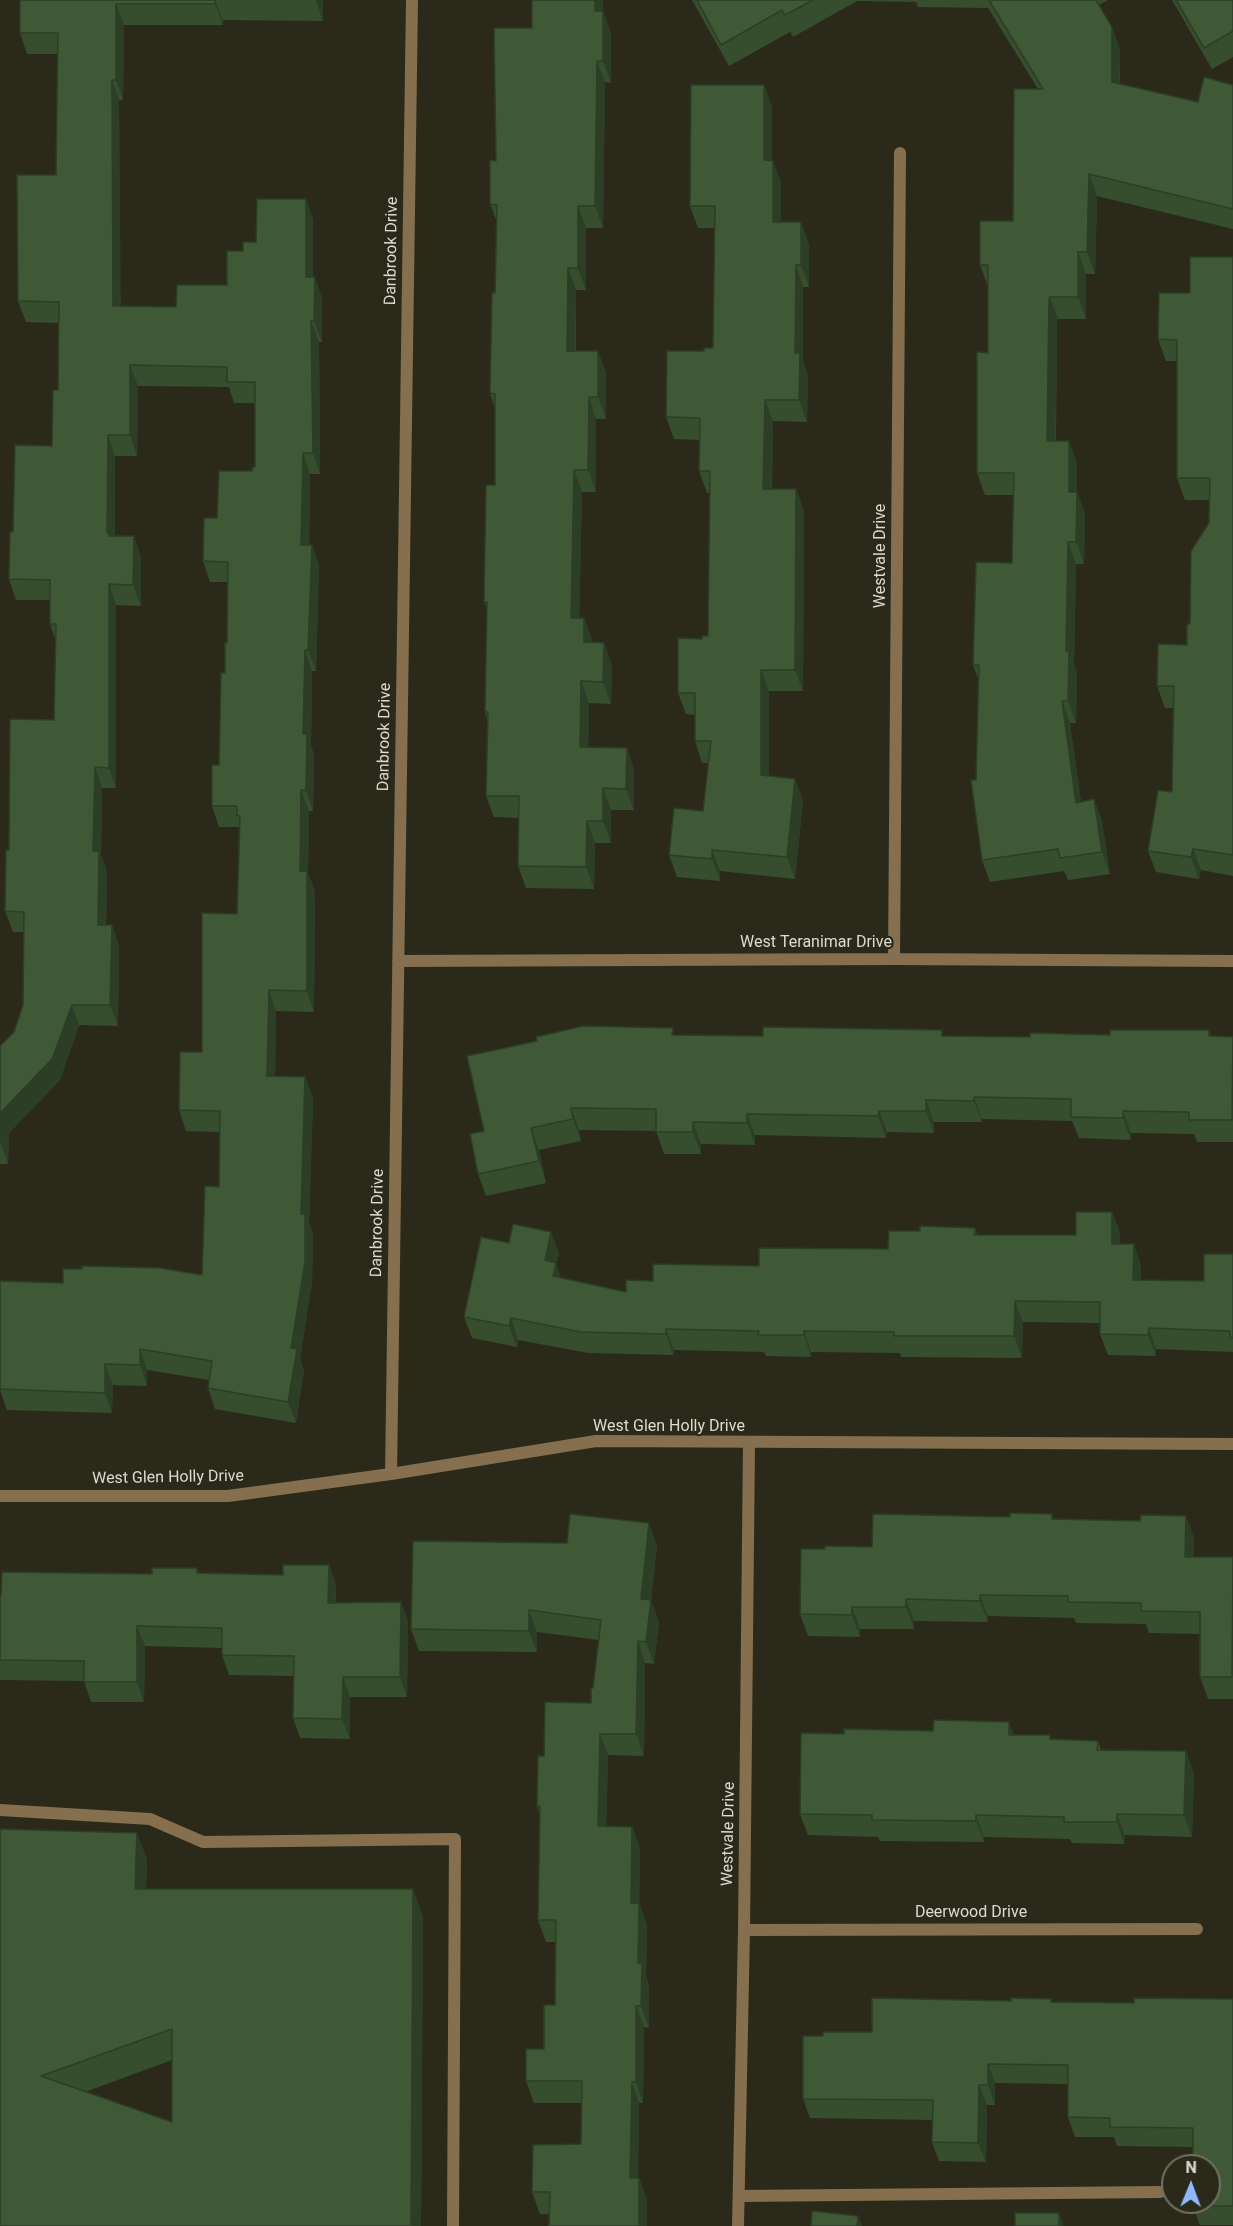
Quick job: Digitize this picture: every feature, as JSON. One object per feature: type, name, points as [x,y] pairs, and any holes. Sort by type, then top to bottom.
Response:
[{"type":"street","name":"Danbrook Drive","points":[[391,1474],[412,0]]},
{"type":"street","name":"Westvale Drive","points":[[894,959],[900,153]]},
{"type":"street","name":"West Teranimar Drive","points":[[398,961],[894,959],[1233,961]]},
{"type":"street","name":"West Glen Holly Drive","points":[[0,1496],[228,1496],[391,1474],[596,1442],[1233,1444]]},
{"type":"street","name":"Westvale Drive","points":[[738,2226],[744,1930],[749,1443]]},
{"type":"street","points":[[0,1810],[150,1819],[203,1842],[455,1839],[453,2226]]},
{"type":"street","name":"Deerwood Drive","points":[[744,1930],[1197,1929]]},
{"type":"street","points":[[739,2196],[1160,2192]]},
{"type":"building","points":[[20,0],[215,0],[215,4],[116,4],[116,80],[112,80],[113,306],[176,307],[177,285],[227,285],[227,251],[243,251],[243,242],[256,242],[257,199],[306,199],[306,277],[315,277],[314,321],[311,321],[313,453],[303,453],[301,545],[312,545],[308,650],[305,650],[303,734],[307,734],[306,790],[301,790],[300,871],[307,871],[307,991],[269,990],[267,1076],[305,1077],[301,1214],[305,1214],[305,1262],[291,1348],[297,1349],[288,1402],[208,1388],[212,1361],[140,1349],[140,1365],[105,1364],[105,1393],[0,1389],[0,1281],[63,1283],[63,1269],[82,1269],[82,1266],[160,1268],[202,1275],[205,1186],[219,1187],[220,1111],[179,1110],[180,1052],[202,1052],[202,913],[237,914],[240,816],[237,816],[237,806],[212,806],[212,765],[219,765],[221,673],[225,673],[225,643],[227,643],[228,562],[203,561],[204,518],[217,518],[219,471],[252,471],[255,467],[255,382],[227,382],[227,367],[130,365],[130,435],[108,435],[107,533],[109,536],[134,536],[133,585],[109,584],[109,768],[95,767],[93,851],[99,851],[98,925],[112,925],[110,1005],[72,1005],[52,1059],[1,1112],[0,1143],[0,1046],[14,1032],[23,1005],[24,912],[5,911],[6,850],[9,850],[10,719],[54,720],[56,624],[50,624],[50,580],[9,579],[10,532],[13,532],[15,445],[52,446],[53,390],[58,390],[59,302],[18,301],[17,175],[56,175],[58,33],[20,33]]},
{"type":"building","points":[[532,0],[595,0],[595,11],[603,11],[603,61],[597,61],[595,206],[578,206],[578,268],[568,268],[567,351],[598,351],[598,397],[589,397],[588,470],[574,470],[571,618],[584,618],[584,642],[604,643],[603,682],[581,681],[580,747],[627,748],[626,789],[603,788],[603,821],[587,821],[586,867],[518,866],[519,796],[486,796],[487,602],[484,602],[486,485],[495,485],[495,394],[490,393],[497,205],[490,204],[490,160],[496,161],[494,28],[532,28]]},
{"type":"building","points":[[697,0],[813,0],[785,15],[782,10],[721,45]]},
{"type":"building","points":[[989,0],[1096,0],[1112,27],[1112,82],[1198,102],[1204,77],[1233,85],[1233,209],[1089,174],[1087,252],[1078,252],[1078,297],[1050,297],[1049,299],[1047,441],[1069,441],[1069,492],[1077,492],[1076,542],[1068,542],[1066,651],[1069,651],[1068,701],[1062,701],[1076,803],[1094,799],[1102,852],[1060,858],[1058,849],[982,860],[971,780],[976,780],[979,665],[973,665],[976,562],[1012,563],[1014,473],[977,473],[977,352],[988,353],[988,265],[980,265],[980,221],[1013,221],[1014,89],[1043,89]]},
{"type":"building","points":[[1176,0],[1233,0],[1233,31],[1204,48]]},
{"type":"building","points":[[691,85],[764,85],[764,160],[773,161],[773,222],[801,222],[801,265],[796,265],[795,353],[800,353],[799,400],[765,400],[763,489],[796,489],[795,670],[761,670],[761,775],[795,779],[787,857],[712,850],[712,859],[669,855],[674,808],[703,811],[711,741],[695,741],[695,693],[678,693],[678,638],[702,639],[702,636],[708,636],[710,471],[699,471],[700,418],[666,417],[667,351],[704,351],[704,348],[713,348],[715,206],[690,206]]},
{"type":"building","points":[[1190,257],[1233,257],[1233,855],[1193,849],[1191,857],[1148,851],[1158,790],[1172,792],[1174,686],[1157,686],[1158,644],[1187,645],[1187,624],[1190,624],[1191,551],[1209,523],[1210,478],[1177,478],[1177,340],[1158,339],[1159,293],[1190,293]]},
{"type":"building","points":[[583,1026],[673,1028],[672,1035],[763,1036],[763,1027],[942,1030],[942,1036],[1030,1037],[1030,1033],[1110,1035],[1110,1030],[1209,1030],[1209,1036],[1233,1037],[1232,1120],[1189,1120],[1189,1112],[1123,1111],[1123,1118],[1071,1117],[1071,1099],[974,1097],[974,1101],[926,1100],[926,1111],[879,1111],[878,1116],[747,1114],[747,1123],[693,1122],[693,1132],[656,1132],[656,1109],[571,1108],[573,1119],[531,1128],[539,1161],[478,1174],[470,1134],[484,1131],[467,1056],[537,1041],[536,1037]]},
{"type":"building","points":[[1076,1212],[1112,1212],[1112,1244],[1134,1244],[1133,1280],[1204,1281],[1204,1254],[1233,1254],[1233,1338],[1230,1337],[1230,1331],[1149,1328],[1148,1335],[1100,1334],[1100,1302],[1015,1301],[1014,1336],[894,1336],[894,1332],[804,1331],[804,1335],[758,1335],[759,1331],[666,1329],[666,1334],[581,1332],[511,1318],[509,1326],[464,1317],[481,1237],[509,1243],[513,1224],[551,1232],[545,1260],[556,1263],[553,1276],[626,1292],[626,1280],[653,1281],[653,1264],[759,1266],[759,1248],[888,1249],[889,1231],[920,1231],[920,1226],[975,1228],[974,1235],[1076,1235]]},
{"type":"building","points":[[1010,1513],[1052,1514],[1052,1519],[1140,1521],[1141,1515],[1186,1516],[1185,1557],[1233,1557],[1232,1677],[1200,1677],[1200,1612],[1141,1611],[1141,1603],[1068,1602],[1068,1596],[980,1595],[980,1601],[906,1599],[906,1607],[852,1607],[852,1615],[800,1614],[801,1549],[825,1549],[825,1546],[872,1547],[873,1514],[1010,1517]]},
{"type":"building","points":[[570,1514],[649,1523],[641,1599],[651,1600],[646,1642],[638,1641],[636,1734],[600,1734],[598,1826],[632,1827],[631,1903],[639,1903],[638,1963],[642,1963],[641,2006],[636,2006],[636,2082],[632,2082],[630,2178],[639,2178],[639,2226],[549,2226],[550,2192],[532,2192],[533,2145],[581,2144],[582,2081],[526,2081],[526,2049],[544,2049],[544,2005],[555,2005],[556,1920],[538,1920],[540,1806],[537,1806],[538,1756],[544,1756],[545,1702],[591,1703],[601,1620],[529,1610],[529,1631],[411,1629],[413,1541],[567,1543]]},
{"type":"building","points":[[283,1565],[329,1565],[328,1603],[401,1602],[400,1677],[343,1677],[342,1719],[293,1718],[294,1656],[222,1655],[222,1628],[137,1626],[137,1682],[84,1682],[84,1661],[0,1660],[2,1572],[152,1574],[152,1568],[197,1568],[197,1573],[283,1575]]},
{"type":"building","points":[[934,1720],[1009,1722],[1009,1735],[1050,1735],[1050,1739],[1098,1741],[1097,1750],[1186,1751],[1184,1815],[1117,1814],[1117,1822],[1064,1822],[1064,1817],[976,1815],[976,1821],[872,1820],[872,1815],[800,1814],[801,1733],[844,1734],[844,1729],[933,1731]]},
{"type":"building","points":[[0,1829],[137,1833],[135,1889],[413,1889],[411,2226],[0,2226]],"holes":[[[172,2029],[172,2122],[41,2076]]]},
{"type":"building","points":[[872,1998],[1011,2001],[1011,1998],[1051,1999],[1051,2002],[1134,2003],[1134,1998],[1233,1999],[1233,2206],[1221,2206],[1221,2154],[1193,2154],[1193,2128],[1110,2127],[1110,2118],[1068,2117],[1068,2065],[988,2064],[988,2085],[979,2085],[978,2143],[932,2142],[933,2100],[803,2099],[803,2036],[823,2036],[823,2032],[872,2032]]},
{"type":"building","points":[[812,2211],[858,2216],[857,2226],[811,2226]]},
{"type":"building","points":[[1015,2213],[1059,2213],[1059,2226],[1015,2226]]}]
